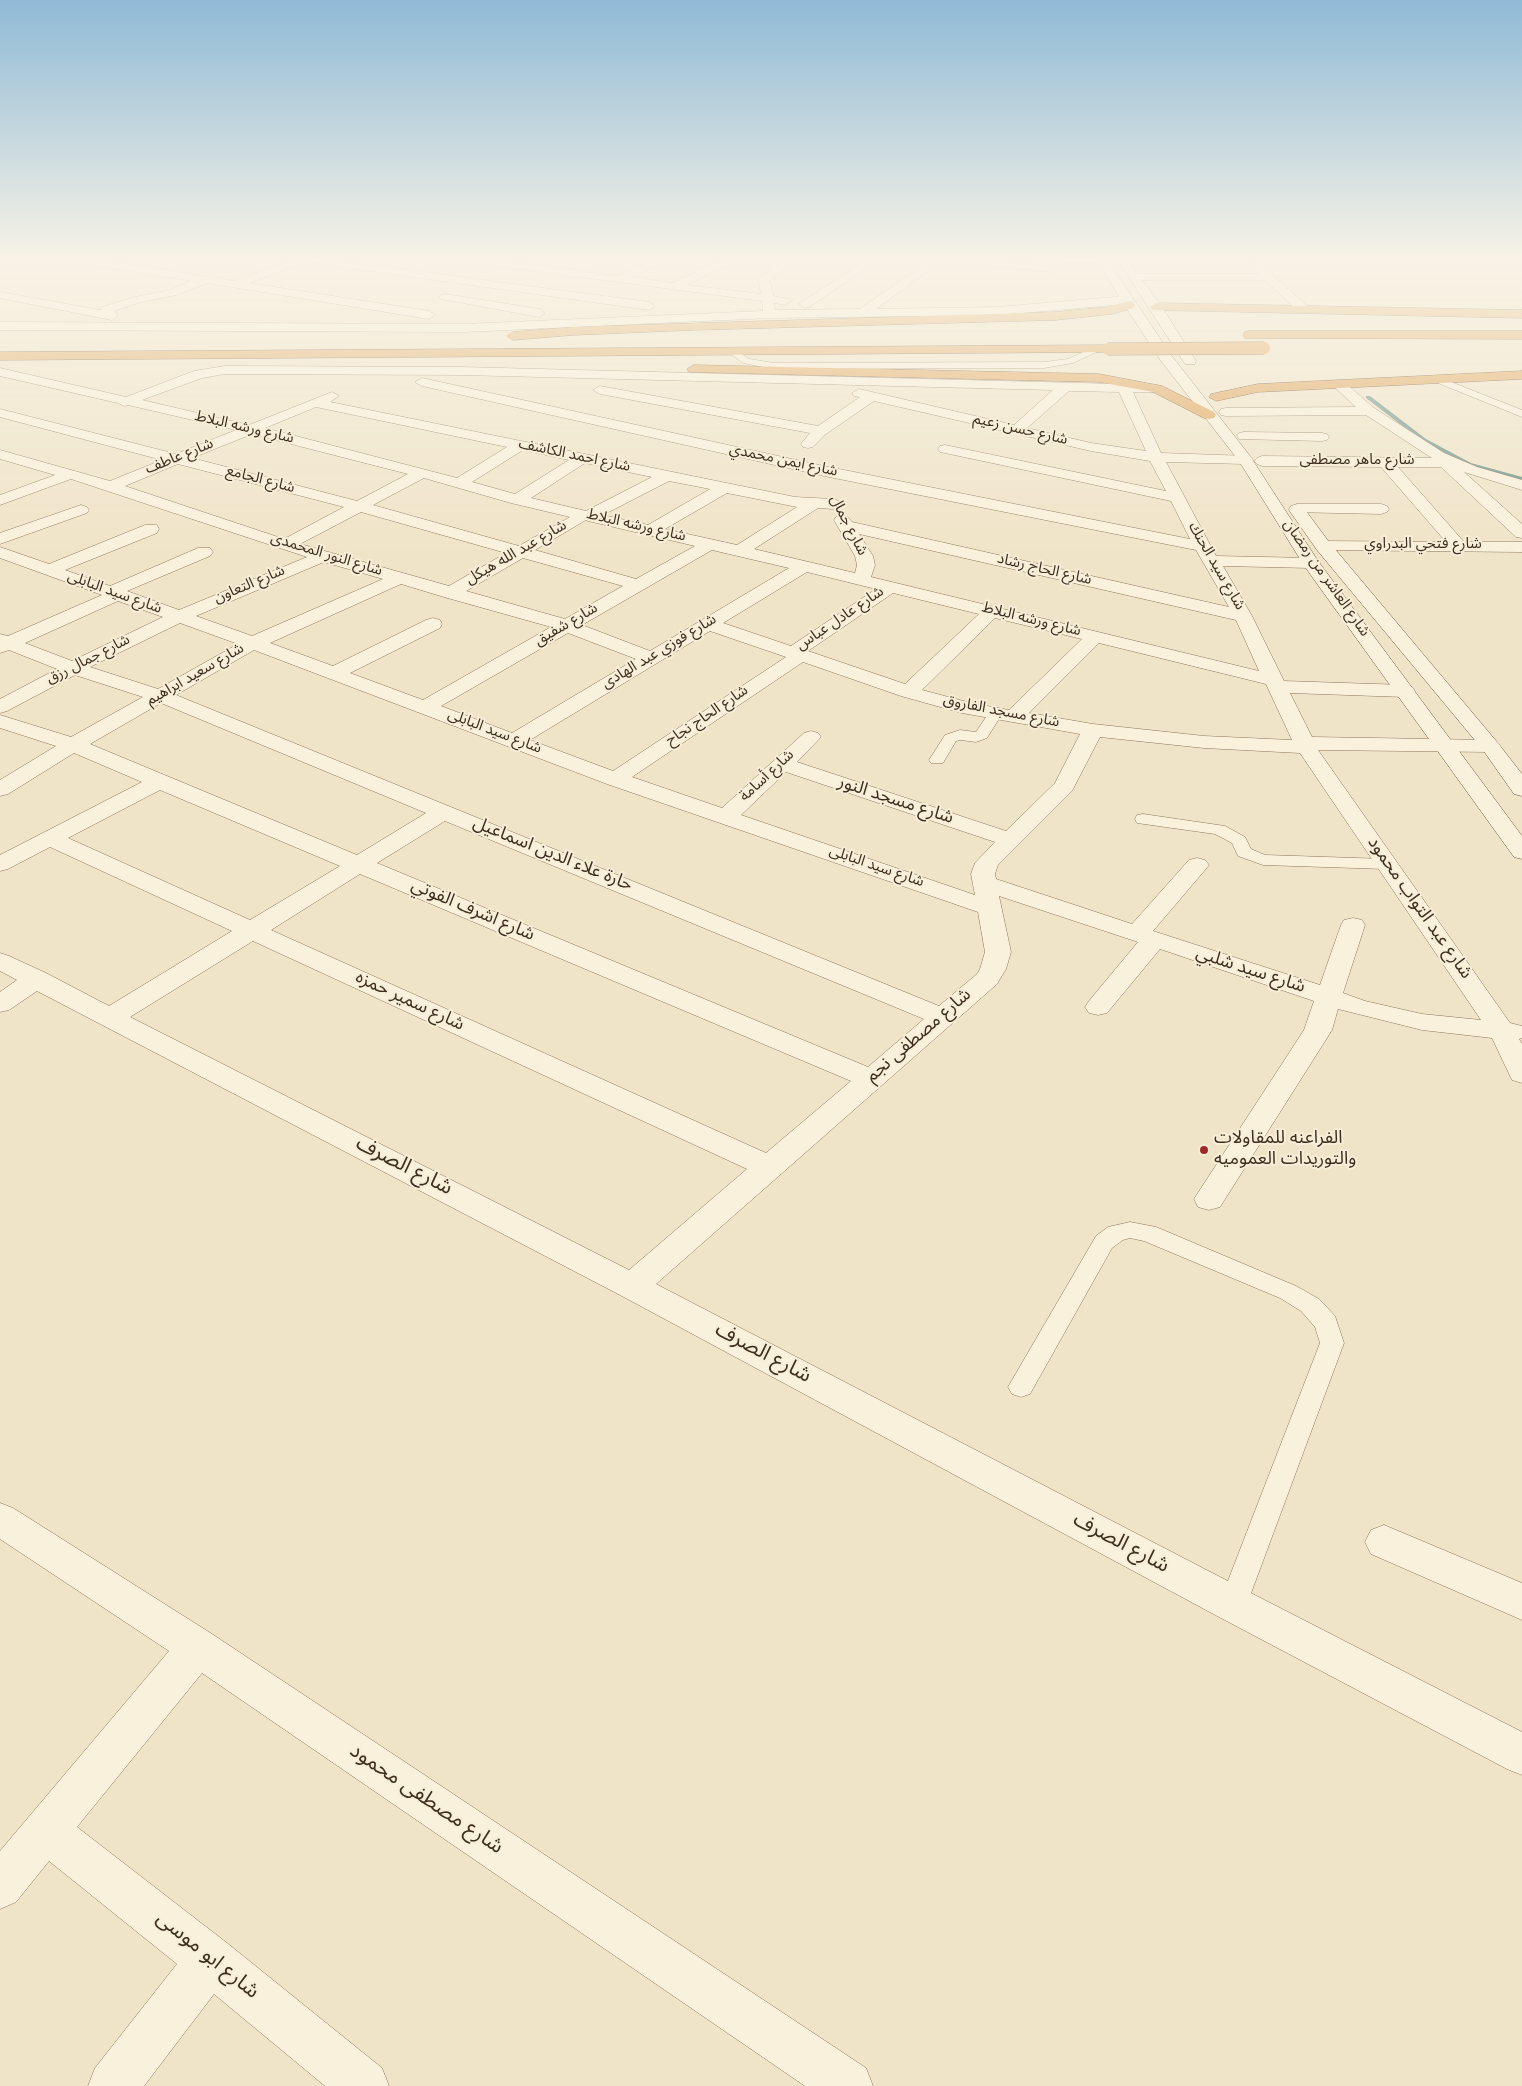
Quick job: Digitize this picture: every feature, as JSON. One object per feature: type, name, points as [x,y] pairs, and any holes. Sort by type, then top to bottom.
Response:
[{"type":"highway","points":[[527,356],[594,364],[749,371],[1078,376],[1120,381],[1157,389],[1218,413]]},
{"type":"highway","points":[[1216,397],[1258,388],[1522,375]]},
{"type":"street","name":"شارع العاشر من رمضان","points":[[1172,356],[1253,460],[1297,509],[1323,546],[1490,746],[1522,789]]},
{"type":"street","name":"شارع العاشر من رمضان","points":[[1187,356],[1216,397],[1218,413],[1244,436],[1253,460],[1310,563],[1522,852]]},
{"type":"street","points":[[124,402],[191,377],[214,371],[367,370],[1157,389]]},
{"type":"street","name":"شارع ايمن محمدي","points":[[367,370],[824,472],[1202,546]]},
{"type":"street","name":"شارع ورشه البلاط","points":[[0,372],[124,402],[250,429],[422,473],[517,500],[992,611],[1275,684],[1405,691]]},
{"type":"street","points":[[360,385],[387,374]]},
{"type":"street","name":"شارع حسن زعيم","points":[[799,380],[1091,447],[1156,456],[1253,460]]},
{"type":"street","points":[[1338,384],[1369,411],[1448,463],[1522,533]]},
{"type":"street","points":[[1016,430],[1065,387]]},
{"type":"street","name":"شارع سيد الحنك","points":[[1124,388],[1202,546],[1243,616],[1304,745]]},
{"type":"street","points":[[600,390],[821,431]]},
{"type":"street","name":"شارع عاطف","points":[[112,486],[342,392]]},
{"type":"street","points":[[799,466],[800,456],[808,443],[821,431],[871,396]]},
{"type":"street","name":"شارع احمد الكاشف","points":[[316,403],[795,502],[833,504]]},
{"type":"street","points":[[1218,413],[1369,411]]},
{"type":"street","name":"شارع الجامع","points":[[0,413],[358,506],[639,585]]},
{"type":"street","points":[[1362,426],[1390,426]]},
{"type":"street","points":[[1244,436],[1319,432],[1334,427]]},
{"type":"street","points":[[458,484],[521,446]]},
{"type":"street","points":[[945,449],[1177,498]]},
{"type":"street","name":"شارع النور المحمدى","points":[[0,454],[112,486],[285,545],[567,626],[652,658]]},
{"type":"street","points":[[517,500],[582,458]]},
{"type":"street","name":"شارع ماهر مصطفى","points":[[1253,460],[1448,463]]},
{"type":"street","points":[[1385,462],[1460,547]]},
{"type":"street","points":[[1448,463],[1522,485]]},
{"type":"street","name":"شارع جمال","points":[[824,472],[833,504],[864,556],[866,565],[861,580]]},
{"type":"street","points":[[285,545],[422,473]]},
{"type":"street","points":[[0,500],[71,474]]},
{"type":"street","name":"شارع عبد الله هيكل","points":[[450,593],[586,516],[666,476]]},
{"type":"street","points":[[651,530],[724,488]]},
{"type":"street","points":[[740,551],[813,504]]},
{"type":"street","points":[[1297,509],[1381,509]]},
{"type":"street","points":[[0,539],[81,510]]},
{"type":"street","name":"شارع الحاج رشاد","points":[[846,526],[1243,616]]},
{"type":"street","points":[[48,570],[150,529]]},
{"type":"street","name":"شارع شفيق","points":[[425,707],[710,544]]},
{"type":"street","name":"شارع فتحي البدراوي","points":[[1323,546],[1522,547]]},
{"type":"street","name":"شارع سيد البابلى","points":[[0,552],[253,643],[615,779],[726,817],[987,895]]},
{"type":"street","points":[[3,643],[204,552]]},
{"type":"street","name":"شارع التعاون","points":[[178,616],[323,556]]},
{"type":"street","points":[[1211,561],[1310,563]]},
{"type":"street","name":"شارع فوزي عبد الهادى","points":[[515,740],[804,566]]},
{"type":"street","name":"شارع سعيد ابراهيم","points":[[0,789],[72,745],[253,643],[400,578]]},
{"type":"street","name":"شارع عادل عباس","points":[[797,654],[890,587]]},
{"type":"street","points":[[908,692],[992,611]]},
{"type":"street","name":"شارع جمال رزق","points":[[0,707],[178,616]]},
{"type":"street","points":[[334,673],[433,624]]},
{"type":"street","name":"شارع مسجد الفاروق","points":[[709,624],[908,692],[943,702],[1004,715],[1093,730],[1204,742],[1304,745],[1444,744],[1490,746]]},
{"type":"street","points":[[1004,715],[1096,637]]},
{"type":"street","name":"حارة علاء الدين اسماعيل","points":[[3,643],[161,696],[942,1017]]},
{"type":"street","name":"شارع الحاج نجاح","points":[[615,779],[797,654]]},
{"type":"street","name":"شارع اشرف الفوتي","points":[[0,721],[72,745],[160,781],[872,1079]]},
{"type":"street","name":"شارع مصطفى نجم","points":[[632,1286],[988,978],[998,952],[983,874],[987,863],[1064,786],[1093,730]]},
{"type":"street","name":"شارع أسامة","points":[[726,817],[811,737]]},
{"type":"street","name":"شارع عبد التواب محمود","points":[[1304,745],[1386,864],[1512,1032],[1522,1074]]},
{"type":"street","name":"شارع مسجد النور","points":[[782,764],[1009,840]]},
{"type":"street","points":[[0,864],[160,781]]},
{"type":"street","points":[[111,1017],[444,812]]},
{"type":"street","name":"شارع سمير حمزه","points":[[49,838],[769,1167]]},
{"type":"street","points":[[1098,1007],[1197,865]]},
{"type":"street","name":"شارع سيد شلبي","points":[[987,895],[1146,937],[1358,1007],[1422,1022],[1512,1032]]},
{"type":"street","points":[[1209,1199],[1318,1030],[1353,925]]},
{"type":"street","name":"شارع الصرف","points":[[0,961],[632,1286],[1233,1604],[1522,1754]]},
{"type":"street","points":[[0,1004],[37,979]]},
{"type":"street","name":"شارع مصطفى محمود","points":[[0,1519],[198,1647],[848,2086]]},
{"type":"street","points":[[1384,1542],[1522,1602]]},
{"type":"street","points":[[0,1886],[198,1647]]},
{"type":"street","name":"شارع ابو موسى","points":[[46,1831],[210,1960],[364,2086]]},
{"type":"street","points":[[113,2086],[210,1960]]},
{"type":"lane","points":[[1436,379],[1522,414]]},
{"type":"lane","points":[[937,760],[950,738],[960,735],[976,737],[982,735],[1004,715]]},
{"type":"lane","points":[[1143,819],[1219,830],[1239,841],[1244,852],[1263,860],[1386,864]]},
{"type":"lane","points":[[1021,1387],[1104,1242],[1116,1233],[1130,1230],[1148,1233],[1288,1292],[1310,1305],[1326,1324],[1332,1343],[1233,1604]]},
{"type":"waterway","points":[[1368,397],[1424,440],[1469,464],[1522,479]]},
{"type":"place","name":"الفراعنه للمقاولات والتوريدات العموميه","points":[[1204,1150]]}]
